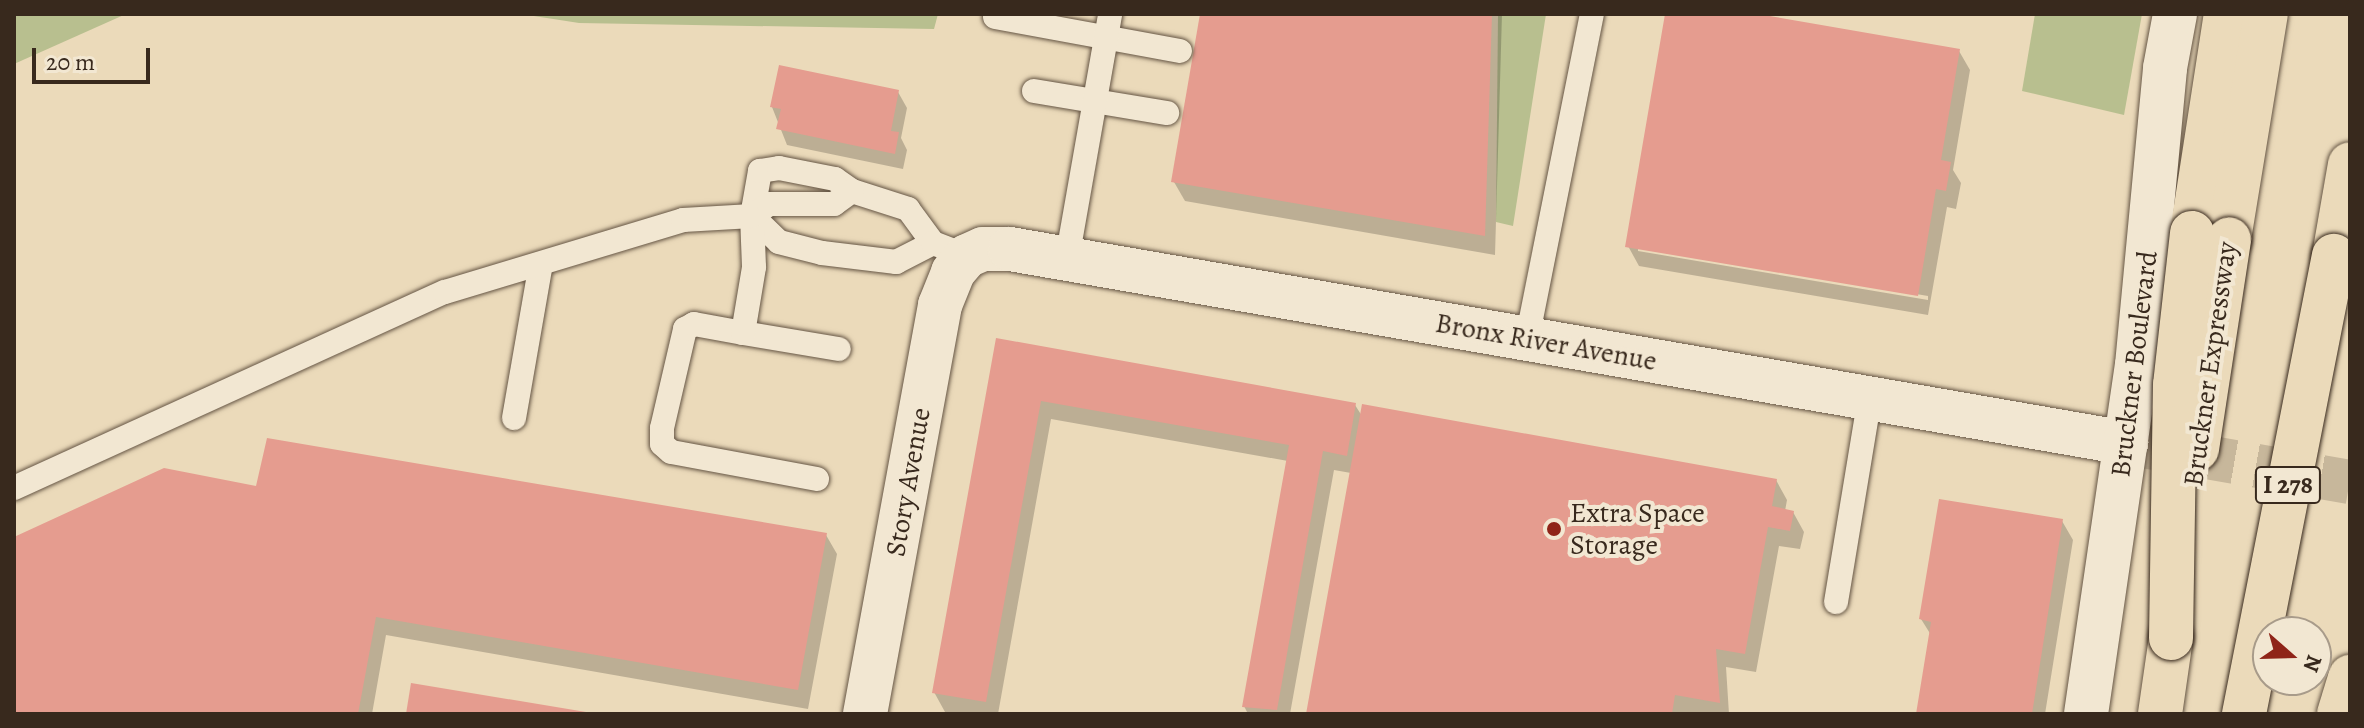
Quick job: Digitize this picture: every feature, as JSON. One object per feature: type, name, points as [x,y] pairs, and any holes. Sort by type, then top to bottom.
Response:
[{"type":"highway","points":[[2160,714],[2171,638],[2175,385],[2210,236],[2226,14]]},
{"type":"highway","name":"Bruckner Expressway","points":[[2210,236],[2266,14]]},
{"type":"highway","name":"I 278","points":[[2244,714],[2350,164]]},
{"type":"highway","points":[[2339,714],[2350,677]]},
{"type":"street","name":"Bruckner Boulevard","points":[[2086,714],[2126,443],[2165,68],[2175,14]]},
{"type":"street","name":"Bronx River Avenue","points":[[950,250],[1001,248],[2126,443]]},
{"type":"street","name":"Story Avenue","points":[[865,714],[940,305],[953,272],[950,250]]},
{"type":"lane","points":[[1527,339],[1592,14]]},
{"type":"lane","points":[[995,17],[1108,26],[1180,51]]},
{"type":"lane","points":[[1067,259],[1108,26]]},
{"type":"lane","points":[[1034,91],[1167,113]]},
{"type":"lane","points":[[743,333],[754,267],[752,216],[760,171],[779,168],[835,179],[852,191],[908,209],[950,250]]},
{"type":"lane","points":[[14,488],[445,292],[683,220],[752,216],[769,204],[834,204],[852,191]]},
{"type":"lane","points":[[752,216],[779,242],[822,253],[896,262],[950,250]]},
{"type":"lane","points":[[514,418],[541,264]]},
{"type":"lane","points":[[817,479],[671,452],[662,444],[662,428],[685,329],[694,324],[839,349]]},
{"type":"lane","points":[[1836,602],[1870,397]]},
{"type":"green space","points":[[14,14],[126,14],[14,64]]},
{"type":"green space","points":[[521,14],[938,14],[934,29],[579,23]]},
{"type":"green space","points":[[1498,14],[1546,14],[1513,226],[1496,222]]},
{"type":"green space","points":[[2035,14],[2142,14],[2124,115],[2022,91]]},
{"type":"building","points":[[1200,14],[1492,14],[1485,236],[1171,182]]},
{"type":"building","points":[[1665,14],[1758,14],[1960,49],[1941,160],[1951,162],[1946,191],[1936,189],[1918,296],[1625,247]]},
{"type":"building","points":[[779,65],[899,90],[891,131],[899,132],[895,154],[776,129],[781,109],[770,107]]},
{"type":"building","points":[[996,338],[1356,403],[1347,456],[1323,451],[1277,710],[1242,707],[1289,445],[1041,401],[986,702],[932,693]]},
{"type":"building","name":"Extra Space Storage","points":[[1362,404],[1777,479],[1772,506],[1794,511],[1790,531],[1768,527],[1745,654],[1716,649],[1720,703],[1675,695],[1672,714],[1306,714]]},
{"type":"building","points":[[267,438],[827,533],[798,690],[376,617],[358,714],[14,714],[14,537],[164,468],[256,486]]},
{"type":"building","points":[[1939,499],[2063,519],[2032,714],[1916,714],[1931,622],[1919,619]]},
{"type":"building","points":[[411,683],[586,712],[586,714],[406,714]]},
{"type":"tunnel","points":[[2126,443],[2350,482]]},
{"type":"place","name":"Extra Space Storage","points":[[1554,529]]}]
